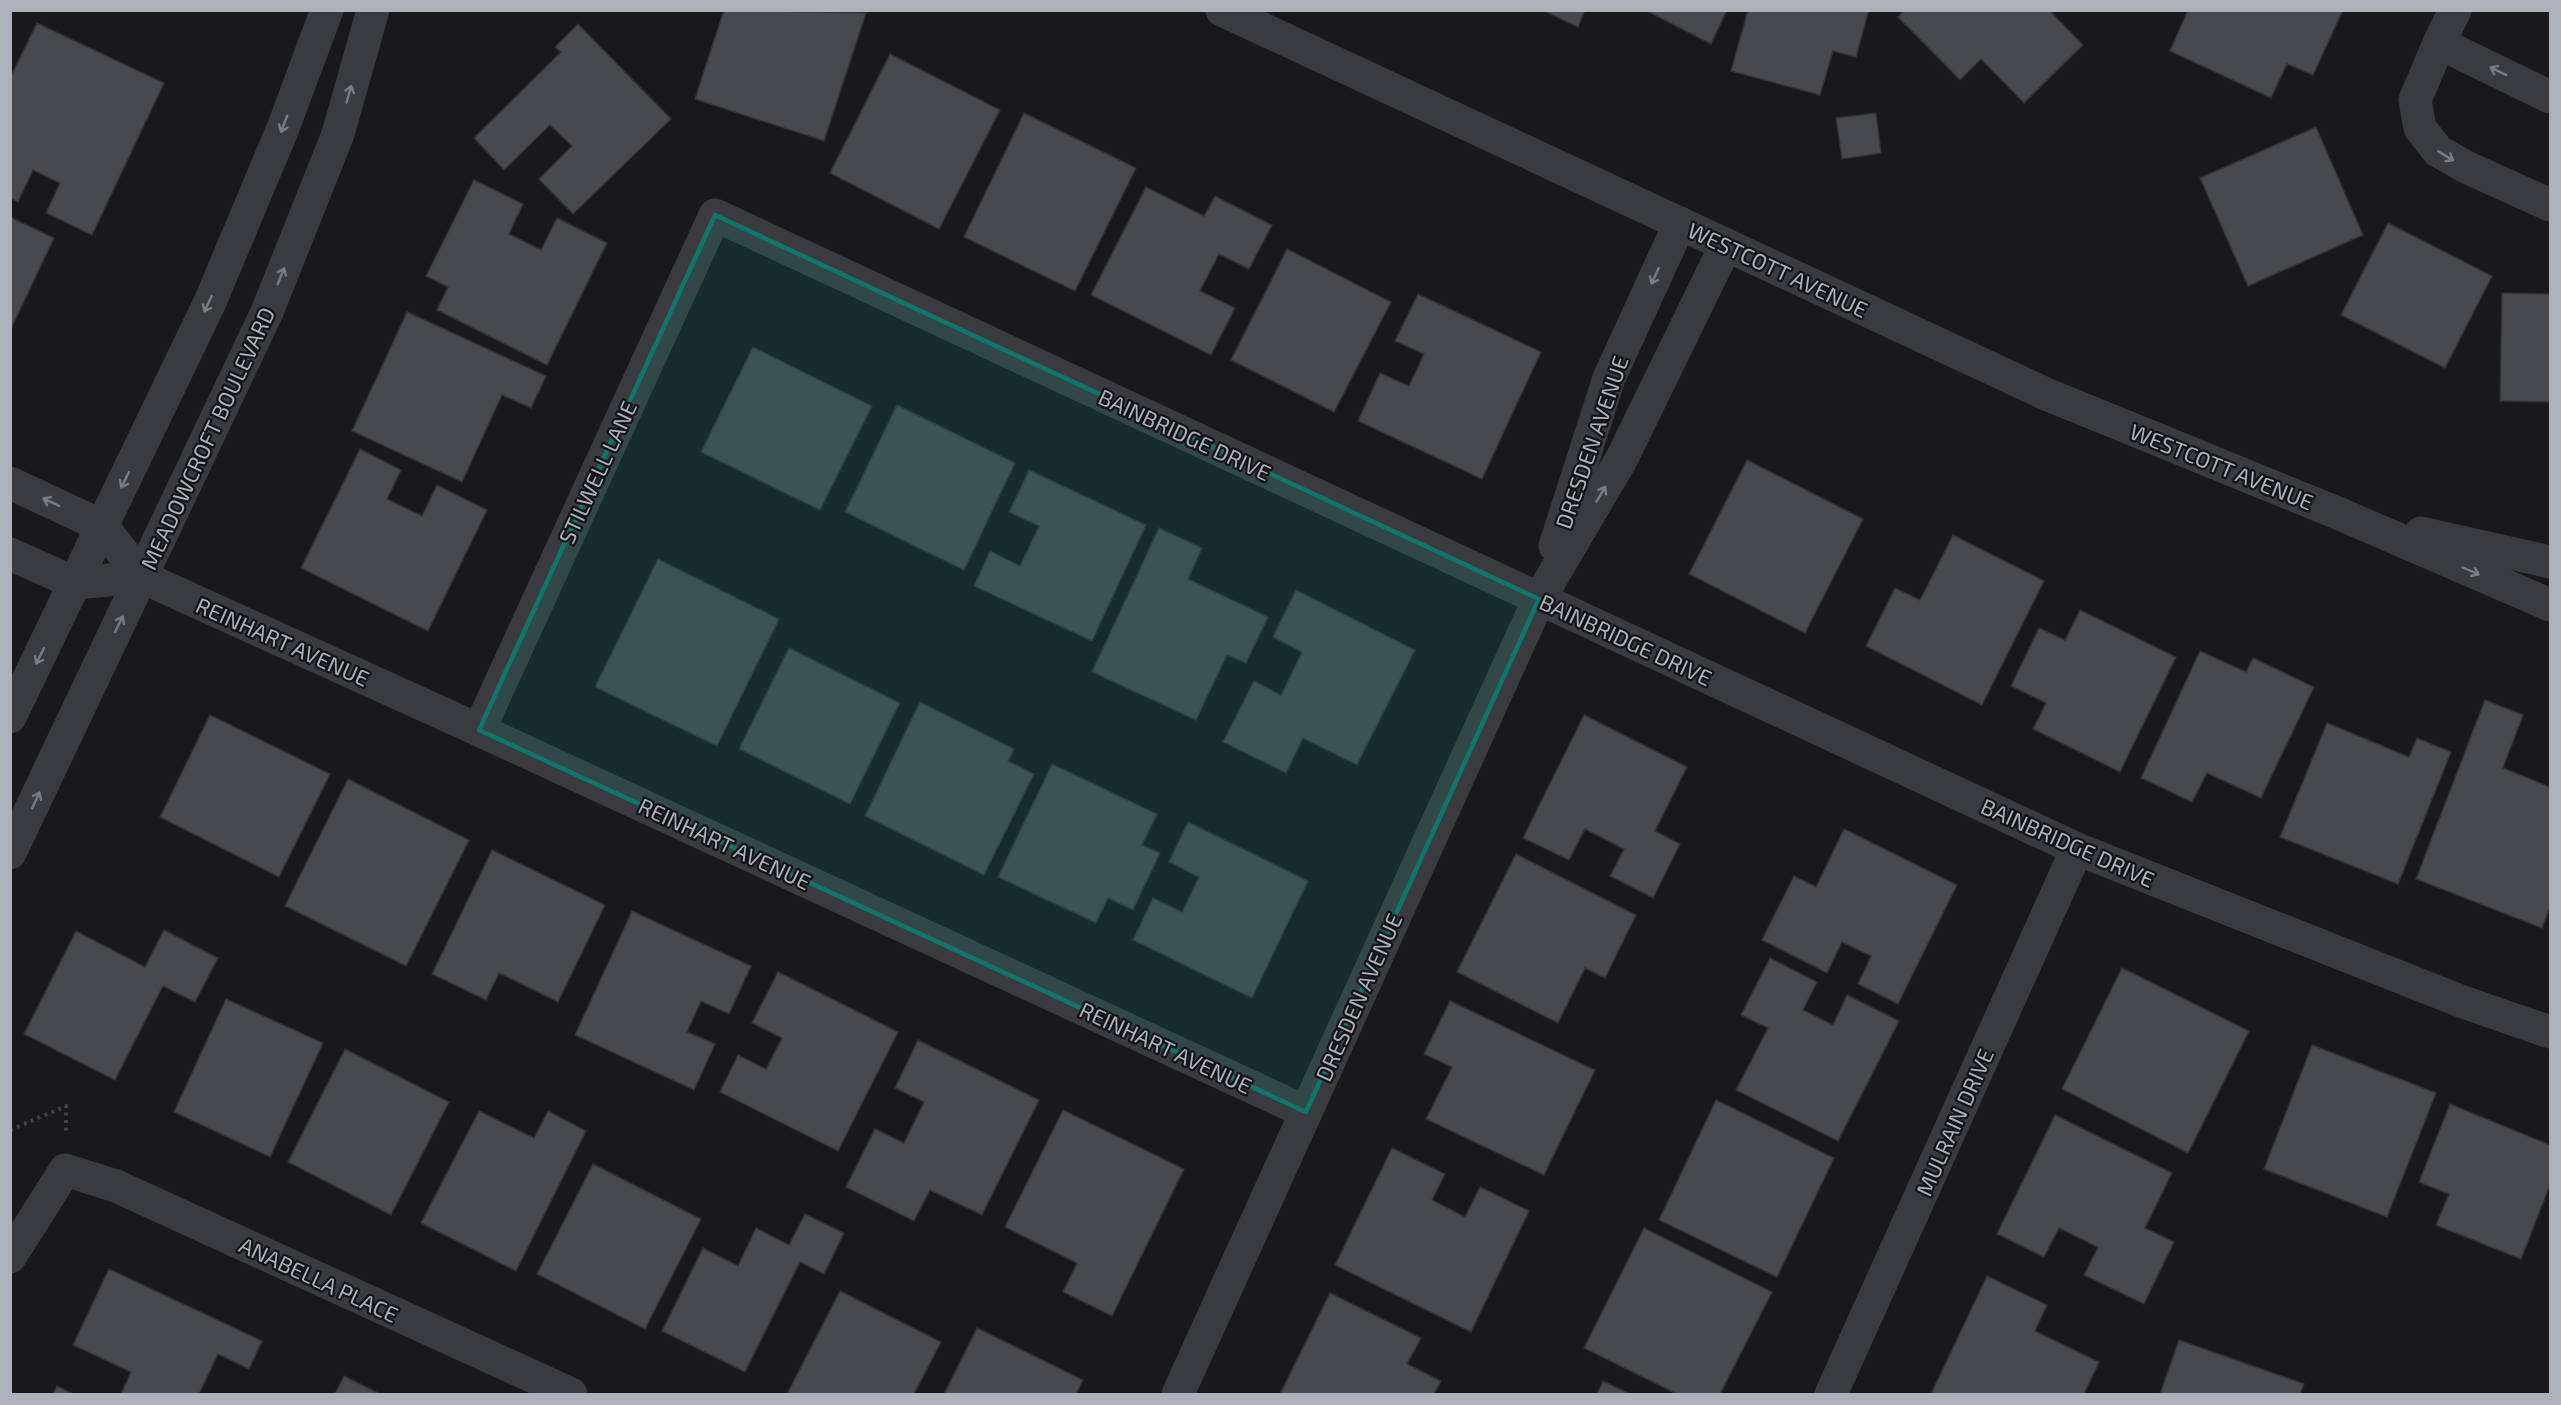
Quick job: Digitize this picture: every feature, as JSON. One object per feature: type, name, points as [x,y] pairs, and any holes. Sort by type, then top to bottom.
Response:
[{"type":"street","points":[[10,717],[210,302],[283,128],[327,10]]},
{"type":"street","name":"MEADOWCROFT BOULEVARD","points":[[10,853],[267,312],[338,134],[373,10]]},
{"type":"street","points":[[2455,10],[2415,100],[2420,128],[2438,151],[2466,167],[2550,205]]},
{"type":"street","name":"WESTCOTT AVENUE","points":[[1226,11],[2046,394],[2340,514],[2550,605]]},
{"type":"street","points":[[2439,43],[2550,97]]},
{"type":"street","name":"BAINBRIDGE DRIVE","points":[[715,215],[2076,849],[2453,998],[2550,1032]]},
{"type":"street","name":"STILWELL LANE","points":[[479,730],[715,215]]},
{"type":"street","name":"DRESDEN AVENUE","points":[[1539,599],[1609,378],[1680,223]]},
{"type":"street","name":"DRESDEN AVENUE","points":[[1178,1395],[1539,599],[1621,460],[1726,245]]},
{"type":"street","name":"REINHART AVENUE","points":[[10,483],[102,526],[142,577],[1306,1112]]},
{"type":"street","name":"WESTCOTT AVENUE","points":[[2340,514],[2550,562]]},
{"type":"street","name":"REINHART AVENUE","points":[[10,554],[75,583],[142,577]]},
{"type":"street","name":"MULRAIN DRIVE","points":[[1831,1395],[2076,849]]},
{"type":"street","points":[[10,1257],[65,1170]]},
{"type":"street","name":"ANABELLA PLACE","points":[[65,1170],[116,1186],[571,1395]]},
{"type":"path","points":[[10,1130],[66,1106],[65,1170]]},
{"type":"highlighted area","points":[[715,215],[1539,599],[1306,1112],[479,730]]},
{"type":"building","points":[[724,10],[866,13],[824,141],[695,99]]},
{"type":"building","points":[[1542,10],[1585,10],[1578,27]]},
{"type":"building","points":[[1645,10],[1727,10],[1711,44]]},
{"type":"building","points":[[1748,10],[1869,10],[1856,57],[1833,51],[1820,95],[1731,71]]},
{"type":"building","points":[[1904,10],[2049,10],[2083,45],[2024,103],[1981,59],[1960,80],[1898,17]]},
{"type":"building","points":[[2188,10],[2343,10],[2313,75],[2287,64],[2271,98],[2170,51]]},
{"type":"building","points":[[37,23],[164,83],[92,235],[46,213],[60,183],[33,170],[18,202],[10,198],[10,78]]},
{"type":"building","points":[[578,24],[671,119],[573,214],[539,179],[572,146],[550,125],[504,170],[474,138],[561,52],[555,47]]},
{"type":"building","points":[[890,54],[1000,110],[939,229],[830,173]]},
{"type":"building","points":[[1024,113],[1136,168],[1075,291],[964,237]]},
{"type":"building","points":[[1876,113],[1881,153],[1842,159],[1836,118]]},
{"type":"building","points":[[2316,127],[2363,235],[2248,286],[2200,178]]},
{"type":"building","points":[[474,180],[523,204],[509,234],[541,250],[557,218],[607,243],[547,365],[437,310],[448,287],[426,276]]},
{"type":"building","points":[[1146,187],[1204,216],[1215,196],[1272,225],[1249,269],[1219,254],[1200,291],[1235,308],[1211,355],[1091,295]]},
{"type":"building","points":[[10,217],[54,238],[10,331]]},
{"type":"building","points":[[2388,223],[2492,276],[2445,368],[2341,315]]},
{"type":"building","points":[[1287,249],[1391,302],[1334,412],[1231,360]]},
{"type":"building","points":[[2502,293],[2550,294],[2550,402],[2500,401]]},
{"type":"building","points":[[1418,294],[1541,352],[1482,479],[1358,421],[1380,373],[1409,386],[1424,354],[1395,341]]},
{"type":"building","points":[[407,312],[546,376],[531,408],[502,395],[462,482],[352,431]]},
{"type":"building","points":[[753,347],[872,406],[820,510],[701,452]]},
{"type":"building","points":[[897,405],[1015,463],[964,570],[845,512]]},
{"type":"building","points":[[360,449],[401,470],[387,499],[422,516],[437,485],[487,510],[428,631],[301,568]]},
{"type":"building","points":[[1747,460],[1863,519],[1805,633],[1689,574]]},
{"type":"building","points":[[1029,470],[1146,525],[1092,641],[974,586],[990,551],[1020,566],[1039,526],[1009,512]]},
{"type":"building","points":[[1159,528],[1202,548],[1188,579],[1268,617],[1246,663],[1227,655],[1196,720],[1092,672]]},
{"type":"building","points":[[1953,535],[2044,581],[1982,705],[1866,646],[1895,588],[1920,600]]},
{"type":"building","points":[[658,559],[779,619],[717,746],[595,687]]},
{"type":"building","points":[[1296,590],[1415,650],[1357,765],[1303,738],[1286,773],[1223,742],[1254,681],[1281,695],[1302,652],[1273,637]]},
{"type":"building","points":[[2080,610],[2176,657],[2120,772],[2033,729],[2046,703],[2011,686],[2039,628],[2065,640]]},
{"type":"building","points":[[789,648],[900,703],[850,804],[739,749]]},
{"type":"building","points":[[2200,651],[2246,672],[2253,658],[2314,687],[2261,798],[2207,773],[2192,802],[2141,778]]},
{"type":"building","points":[[2485,700],[2523,715],[2503,768],[2550,787],[2550,907],[2542,928],[2416,879]]},
{"type":"building","points":[[920,702],[1014,749],[1008,761],[1034,774],[984,875],[865,816]]},
{"type":"building","points":[[210,715],[330,774],[279,877],[160,817]]},
{"type":"building","points":[[1584,715],[1687,767],[1655,831],[1680,844],[1653,898],[1610,876],[1624,849],[1585,829],[1569,860],[1523,838]]},
{"type":"building","points":[[2327,723],[2409,757],[2417,738],[2451,752],[2398,884],[2280,837]]},
{"type":"building","points":[[1052,764],[1157,814],[1142,845],[1160,853],[1133,910],[1108,898],[1096,923],[998,877]]},
{"type":"building","points":[[348,779],[469,840],[406,966],[285,906]]},
{"type":"building","points":[[1188,822],[1308,881],[1252,998],[1133,940],[1153,898],[1182,912],[1199,877],[1169,862]]},
{"type":"building","points":[[1844,829],[1957,885],[1898,1004],[1858,984],[1871,956],[1842,942],[1827,973],[1762,940],[1794,876],[1816,887]]},
{"type":"building","points":[[492,850],[605,905],[558,1002],[499,973],[486,1000],[432,974]]},
{"type":"building","points":[[1516,854],[1636,915],[1605,978],[1585,968],[1558,1023],[1457,972]]},
{"type":"building","points":[[632,911],[751,966],[729,1014],[701,1001],[687,1032],[715,1044],[694,1090],[575,1035]]},
{"type":"building","points":[[164,930],[218,958],[195,1002],[163,986],[115,1080],[24,1034],[76,931],[145,967]]},
{"type":"building","points":[[1770,958],[1817,982],[1803,1010],[1833,1025],[1847,995],[1899,1021],[1838,1141],[1736,1090],[1768,1028],[1741,1015]]},
{"type":"building","points":[[2122,968],[2249,1031],[2188,1153],[2062,1089]]},
{"type":"building","points":[[778,972],[898,1032],[838,1151],[720,1092],[738,1055],[766,1069],[782,1038],[752,1023]]},
{"type":"building","points":[[226,999],[323,1043],[270,1157],[174,1112]]},
{"type":"building","points":[[1450,1001],[1595,1070],[1544,1175],[1426,1119],[1452,1067],[1424,1054]]},
{"type":"building","points":[[918,1040],[1039,1100],[982,1215],[930,1190],[914,1221],[846,1187],[875,1129],[904,1143],[924,1102],[895,1088]]},
{"type":"building","points":[[2312,1045],[2436,1093],[2387,1217],[2264,1169]]},
{"type":"building","points":[[345,1049],[449,1102],[391,1215],[288,1162]]},
{"type":"building","points":[[1716,1100],[1834,1158],[1777,1277],[1659,1220]]},
{"type":"building","points":[[2450,1104],[2550,1145],[2550,1185],[2521,1259],[2436,1225],[2449,1194],[2419,1182]]},
{"type":"building","points":[[1063,1110],[1184,1169],[1112,1316],[1063,1292],[1077,1263],[1005,1227]]},
{"type":"building","points":[[479,1111],[534,1138],[548,1111],[586,1131],[516,1271],[421,1223]]},
{"type":"building","points":[[2055,1115],[2172,1173],[2145,1228],[2174,1242],[2144,1304],[2084,1275],[2098,1247],[2059,1228],[2044,1257],[1997,1234]]},
{"type":"building","points":[[1392,1148],[1445,1174],[1432,1200],[1465,1217],[1480,1187],[1529,1211],[1471,1332],[1335,1265]]},
{"type":"building","points":[[593,1164],[701,1219],[645,1329],[537,1274]]},
{"type":"building","points":[[805,1214],[844,1233],[824,1274],[800,1262],[745,1372],[662,1331],[703,1248],[738,1266],[756,1228],[789,1245]]},
{"type":"building","points":[[1644,1228],[1772,1292],[1720,1394],[1677,1394],[1584,1348]]},
{"type":"building","points":[[109,1269],[262,1341],[249,1369],[218,1354],[199,1394],[121,1394],[131,1372],[73,1345]]},
{"type":"building","points":[[1987,1276],[2047,1305],[2035,1331],[2099,1362],[2084,1394],[1931,1394]]},
{"type":"building","points":[[840,1291],[941,1342],[914,1394],[787,1394]]},
{"type":"building","points":[[1330,1293],[1421,1338],[1407,1364],[1441,1381],[1434,1394],[1280,1394]]},
{"type":"building","points":[[977,1328],[1083,1380],[1076,1394],[944,1394]]},
{"type":"building","points":[[2179,1340],[2304,1384],[2300,1394],[2160,1394]]},
{"type":"building","points":[[344,1376],[380,1394],[335,1394]]},
{"type":"building","points":[[1603,1381],[1630,1394],[1597,1394]]},
{"type":"building","points":[[57,1386],[73,1394],[53,1394]]}]
